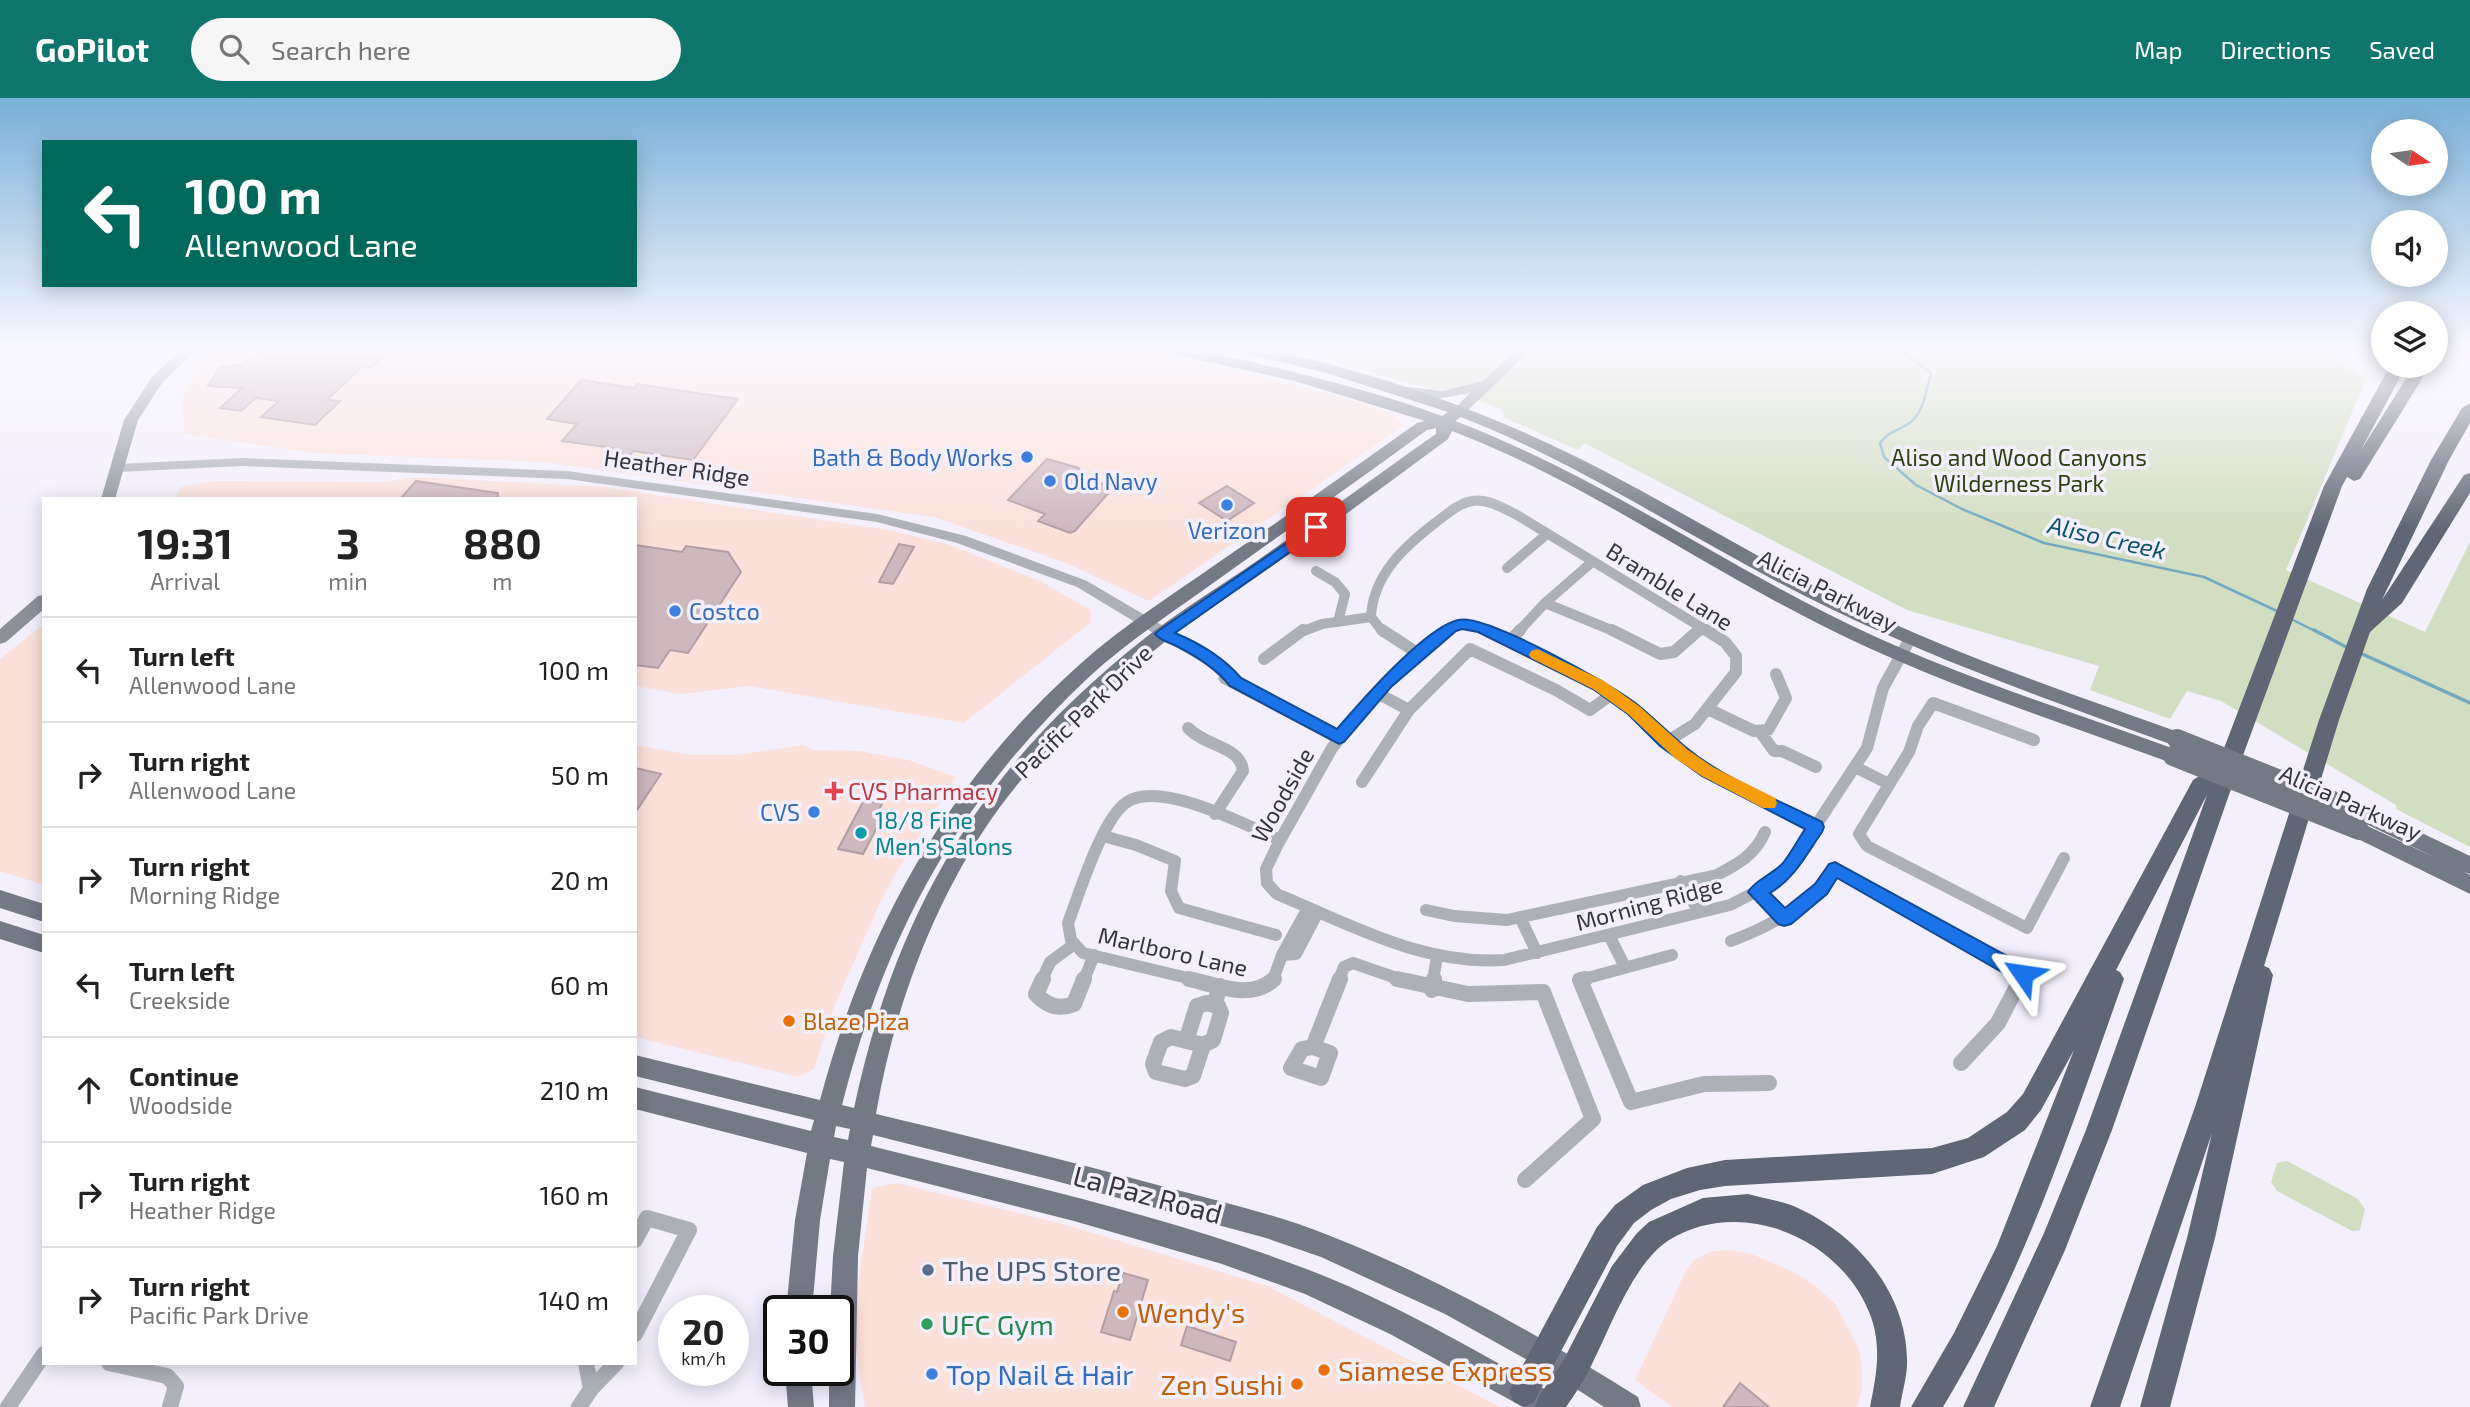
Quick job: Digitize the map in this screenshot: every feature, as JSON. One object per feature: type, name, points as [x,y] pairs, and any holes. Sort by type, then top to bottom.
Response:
[{"type":"highway","points":[[1978,1407],[1995,1376],[2045,1265],[2099,1130],[2227,769],[2333,486],[2375,409]]},
{"type":"highway","points":[[2306,563],[2364,457],[2395,409]]},
{"type":"highway","points":[[2105,1407],[2209,1104],[2329,720],[2376,589],[2440,460],[2469,409]]},
{"type":"highway","points":[[2362,630],[2395,598],[2470,479]]},
{"type":"highway","points":[[1541,1402],[1545,1355],[1565,1311],[1615,1226],[1630,1209],[1673,1185],[1696,1177],[1932,1161],[1956,1156],[1997,1135],[2016,1121],[2032,1102],[2201,786],[2227,769]]},
{"type":"highway","points":[[2155,1407],[2223,1144],[2251,1024],[2284,860]]},
{"type":"highway","points":[[1926,1407],[1965,1342],[2011,1242],[2047,1154],[2138,908]]},
{"type":"highway","points":[[1541,1402],[1572,1371],[1640,1249],[1656,1233],[1698,1210],[1729,1207],[1760,1208],[1784,1215],[1822,1235],[1857,1266],[1882,1307],[1893,1351],[1892,1381],[1885,1407]]},
{"type":"main road","points":[[109,497],[131,420],[138,409]]},
{"type":"main road","name":"Alicia Parkway","points":[[1427,409],[1453,416]]},
{"type":"main road","name":"Alicia Parkway","points":[[1441,409],[1824,620],[2071,702],[2175,748],[2470,866]]},
{"type":"main road","name":"Pacific Park Drive","points":[[800,1295],[805,1233],[820,1144],[846,1042],[878,954],[924,865],[973,792],[1014,741],[1060,693],[1154,629],[1422,426],[1453,416],[1461,409]]},
{"type":"main road","points":[[0,638],[42,602]]},
{"type":"main road","name":"Pacific Park Drive","points":[[842,1407],[842,1290],[847,1230],[867,1090],[901,977],[939,891],[978,823],[1038,749],[1154,629]]},
{"type":"main road","points":[[939,891],[943,863],[975,811],[976,797],[973,792]]},
{"type":"main road","name":"Alicia Parkway","points":[[2361,822],[2470,885]]},
{"type":"main road","points":[[0,899],[42,912]]},
{"type":"main road","points":[[0,930],[42,943]]},
{"type":"main road","name":"La Paz Road","points":[[637,1066],[826,1115],[863,1121],[1199,1206],[1325,1246],[1454,1305],[1545,1355],[1628,1407]]},
{"type":"main road","name":"La Paz Road","points":[[637,1098],[1155,1230],[1223,1251],[1310,1283],[1399,1325],[1541,1402]]},
{"type":"main road","points":[[799,1386],[801,1407]]},
{"type":"street","name":"Heather Ridge","points":[[118,468],[242,461],[567,475],[877,518],[961,539],[1082,584],[1154,629],[1175,650],[1217,677],[1235,682],[1339,738]]},
{"type":"street","name":"Bramble Lane","points":[[1477,500],[1497,505],[1547,534],[1725,642],[1736,656],[1736,672],[1708,709],[1695,724],[1666,742]]},
{"type":"street","points":[[1419,654],[1383,632],[1371,617],[1374,593],[1395,558],[1464,503],[1477,500]]},
{"type":"street","points":[[1507,568],[1547,534]]},
{"type":"street","points":[[1592,562],[1545,603],[1510,641],[1612,694],[1666,742],[1708,771],[1816,827]]},
{"type":"street","points":[[1316,571],[1335,582],[1345,594],[1338,622]]},
{"type":"street","points":[[1545,603],[1585,621],[1599,624],[1660,654],[1674,652],[1702,628]]},
{"type":"street","points":[[1264,659],[1304,630],[1371,617]]},
{"type":"street","name":"Woodside","points":[[1266,885],[1266,869],[1296,806],[1339,738],[1377,693],[1451,628],[1462,624],[1481,627],[1510,641]]},
{"type":"street","name":"Morning Ridge","points":[[1266,885],[1277,894],[1407,949],[1437,957],[1474,962],[1504,960],[1537,953],[1730,905],[1775,882],[1789,867],[1867,748],[1883,688],[1906,647]]},
{"type":"street","points":[[1362,782],[1409,710],[1469,649],[1590,710],[1612,694]]},
{"type":"street","points":[[1761,733],[1768,730],[1785,704],[1786,698],[1776,674]]},
{"type":"street","points":[[1377,693],[1409,710]]},
{"type":"street","points":[[2034,740],[1933,703],[1924,712],[1909,752],[1859,834],[1867,846],[2027,928],[2064,858]]},
{"type":"street","points":[[1708,709],[1761,733],[1774,751],[1782,751],[1816,767]]},
{"type":"street","points":[[1188,728],[1200,739],[1239,757],[1244,764],[1243,771],[1216,814]]},
{"type":"street","points":[[1855,767],[1889,784]]},
{"type":"street","points":[[1276,934],[1179,908],[1172,900],[1170,891],[1175,861],[1136,845],[1103,836],[1118,810],[1126,802],[1152,796],[1216,814],[1280,840]]},
{"type":"street","points":[[1426,910],[1489,921],[1520,917],[1717,875],[1742,862],[1759,846],[1765,832]]},
{"type":"street","name":"Marlboro Lane","points":[[1103,836],[1068,922],[1068,934],[1073,945],[1083,953],[1245,992],[1265,987],[1274,979],[1282,956],[1296,954],[1313,910]]},
{"type":"street","points":[[1731,941],[1784,919],[1821,889],[1835,869],[2023,974],[2018,990],[1995,1031],[1961,1063]]},
{"type":"street","points":[[1681,881],[1699,912]]},
{"type":"street","points":[[1757,892],[1784,919]]},
{"type":"street","points":[[1520,917],[1537,953]]},
{"type":"street","points":[[1609,935],[1625,967]]},
{"type":"street","points":[[1073,945],[1050,962],[1036,994],[1043,1003],[1064,1009],[1074,1004],[1094,955]]},
{"type":"street","points":[[1672,955],[1580,980],[1631,1102],[1704,1084],[1769,1083]]},
{"type":"street","points":[[1432,990],[1437,957]]},
{"type":"street","points":[[1313,1047],[1344,967],[1353,963],[1432,990],[1487,997],[1543,992],[1593,1119],[1525,1180]]},
{"type":"street","points":[[1214,1005],[1220,986]]},
{"type":"street","points":[[1186,1041],[1197,1006],[1207,1003],[1218,1006],[1221,1013],[1213,1040],[1203,1045],[1186,1041],[1171,1037],[1161,1042],[1153,1065],[1156,1072],[1185,1079],[1193,1076],[1203,1045]]},
{"type":"street","points":[[637,1236],[647,1219],[689,1230],[637,1330]]},
{"type":"street","points":[[8,1407],[42,1357]]},
{"type":"street","points":[[118,1365],[167,1376],[176,1386],[170,1407]]},
{"type":"street","points":[[586,1365],[591,1389]]},
{"type":"street","points":[[579,1407],[591,1389],[614,1365]]},
{"type":"shaded area","points":[[182,409],[1379,409],[1394,414],[1403,426],[1149,601],[1066,563],[934,517],[545,462],[313,453],[185,434]]},
{"type":"shaded area","points":[[419,477],[604,487],[894,531],[950,545],[1040,581],[1091,610],[1091,622],[964,723],[749,686],[682,694],[637,686],[637,497],[175,497],[181,487],[216,481],[380,482]]},
{"type":"shaded area","points":[[42,626],[42,884],[0,871],[0,659]]},
{"type":"shaded area","points":[[637,745],[691,755],[737,755],[803,745],[813,750],[859,751],[908,760],[956,777],[879,905],[834,1007],[814,1069],[798,1077],[637,1037]]},
{"type":"shaded area","points":[[896,1183],[1067,1225],[1267,1286],[1500,1407],[865,1407],[854,1337],[854,1310],[872,1188]]},
{"type":"shaded area","points":[[1727,1250],[1749,1253],[1794,1272],[1817,1287],[1836,1305],[1858,1347],[1862,1390],[1857,1407],[1672,1407],[1635,1380],[1685,1273],[1694,1260],[1709,1252]]},
{"type":"green space","name":"Aliso and Wood Canyons Wilderness Park","points":[[1501,409],[2353,409],[2286,570],[2425,632],[2470,542],[2470,847],[2396,809],[2396,805],[2221,701],[2187,691],[2170,719],[2090,690],[2099,666],[1907,610],[1584,443],[1578,450],[1505,418]]},
{"type":"green space","points":[[2287,1161],[2358,1199],[2365,1209],[2360,1230],[2352,1231],[2277,1191],[2271,1182],[2277,1163]]},
{"type":"building","points":[[270,409],[332,409],[315,425],[261,417]]},
{"type":"building","points":[[556,409],[731,409],[693,460],[633,451],[628,458],[607,455],[613,448],[562,441],[577,424],[547,419]]},
{"type":"building","points":[[1047,459],[1079,468],[1081,476],[1109,486],[1111,490],[1075,531],[1070,533],[1038,521],[1045,514],[1008,500]]},
{"type":"building","points":[[416,481],[498,493],[498,497],[402,497]]},
{"type":"building","name":"Verizon","points":[[1227,486],[1254,503],[1227,521],[1199,503]]},
{"type":"building","points":[[899,544],[914,547],[893,584],[879,582]]},
{"type":"building","name":"Costco","points":[[637,545],[682,552],[686,546],[728,552],[741,572],[688,653],[670,650],[658,668],[637,665]]},
{"type":"building","points":[[637,768],[661,774],[637,810]]},
{"type":"building","name":"18/8 Fine Men's Salons","points":[[864,800],[882,804],[876,815],[883,816],[863,854],[838,849]]},
{"type":"building","name":"Wendy's","points":[[1123,1273],[1148,1280],[1130,1340],[1101,1332],[1114,1291],[1117,1292]]},
{"type":"building","points":[[1187,1326],[1236,1342],[1230,1361],[1181,1345]]},
{"type":"building","points":[[1740,1383],[1769,1407],[1723,1407]]},
{"type":"waterway","name":"Aliso Creek","points":[[1920,409],[1913,420],[1890,433],[1880,443],[1884,457],[1916,485],[1962,509],[2044,543],[2204,577],[2279,612]]},
{"type":"waterway","name":"Aliso Creek","points":[[2291,619],[2317,632]]},
{"type":"waterway","name":"Aliso Creek","points":[[2314,630],[2350,649]]},
{"type":"waterway","name":"Aliso Creek","points":[[2360,653],[2470,703]]},
{"type":"slow traffic","points":[[1537,655],[1599,685],[1633,710],[1682,755],[1769,803]]},
{"type":"place","name":"Bath & Body Works","points":[[1027,457]]},
{"type":"place","name":"Old Navy","points":[[1050,481]]},
{"type":"place","name":"Verizon","points":[[1227,505]]},
{"type":"place","name":"Costco","points":[[675,611]]},
{"type":"place","name":"CVS Pharmacy","points":[[834,791]]},
{"type":"place","name":"CVS","points":[[814,812]]},
{"type":"place","name":"18/8 Fine Men's Salons","points":[[861,833]]},
{"type":"place","name":"Blaze Piza","points":[[789,1021]]},
{"type":"place","name":"The UPS Store","points":[[928,1270]]},
{"type":"place","name":"Wendy's","points":[[1123,1312]]},
{"type":"place","name":"UFC Gym","points":[[927,1324]]},
{"type":"place","name":"Siamese Express","points":[[1324,1370]]},
{"type":"place","name":"Top Nail & Hair","points":[[932,1374]]},
{"type":"place","name":"Zen Sushi","points":[[1297,1384]]},
{"type":"route","points":[[1316,527],[1163,634],[1185,643],[1226,670],[1235,682],[1339,738],[1386,683],[1451,628],[1462,624],[1481,627],[1599,685],[1633,710],[1682,755],[1816,827],[1789,867],[1775,882],[1757,892],[1784,919],[1821,889],[1835,869],[2023,974]]}]
